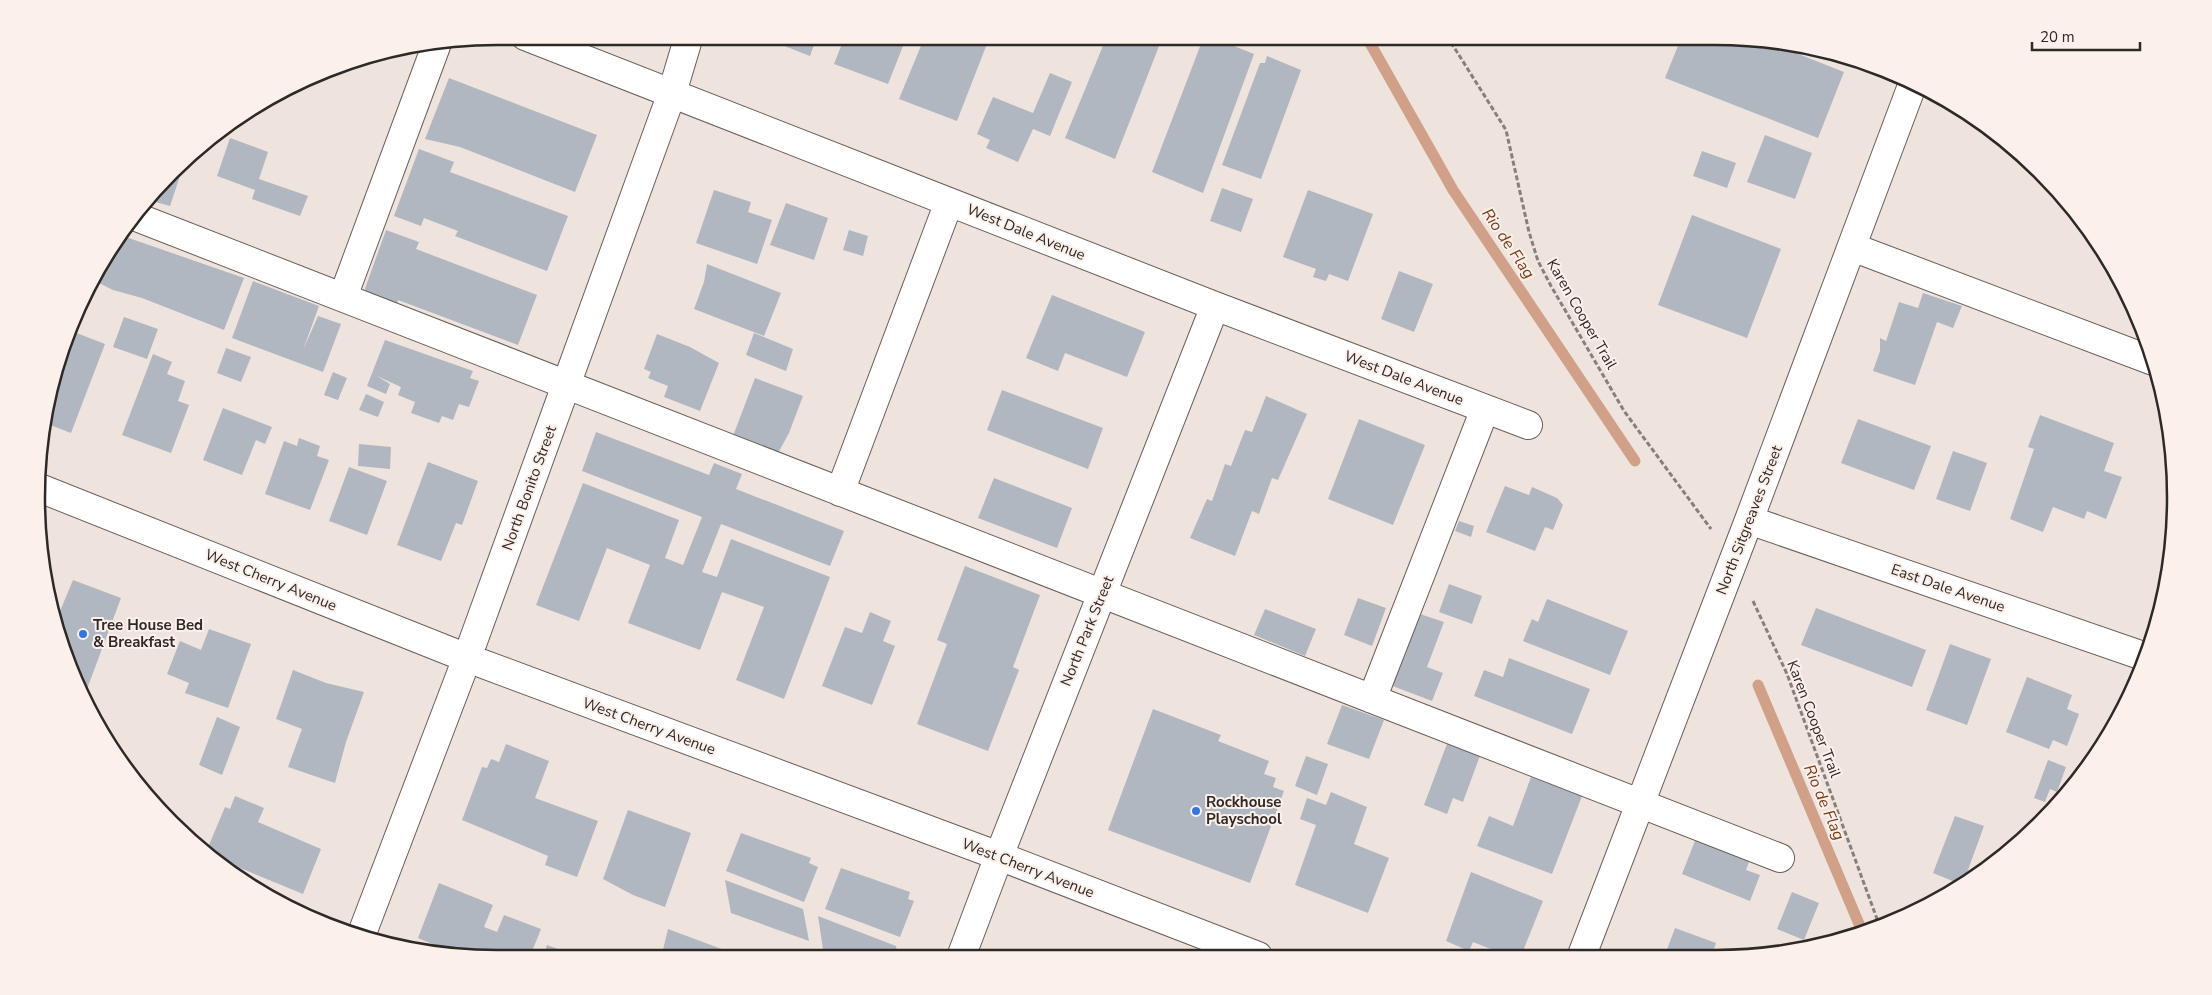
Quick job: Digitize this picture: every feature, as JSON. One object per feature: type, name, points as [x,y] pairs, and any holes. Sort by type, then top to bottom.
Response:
[{"type":"street","name":"West Dale Avenue","points":[[548,45],[1215,306],[1528,425]]},
{"type":"street","name":"North Bonito Street","points":[[363,930],[468,658],[672,93],[686,45]]},
{"type":"street","points":[[343,298],[435,50]]},
{"type":"street","name":"North Sitgreaves Street","points":[[1584,950],[1749,520],[1910,90]]},
{"type":"street","points":[[840,492],[949,202]]},
{"type":"street","points":[[141,219],[1780,858]]},
{"type":"street","points":[[1852,247],[2145,358]]},
{"type":"street","name":"North Park Street","points":[[964,950],[998,856],[1215,306]]},
{"type":"street","points":[[1372,699],[1485,409]]},
{"type":"street","name":"West Cherry Avenue","points":[[45,490],[468,658],[998,856],[1242,950]]},
{"type":"street","name":"East Dale Avenue","points":[[1749,520],[2139,654]]},
{"type":"path","name":"Karen Cooper Trail","points":[[1452,45],[1506,130],[1529,232],[1538,261],[1547,278],[1624,411],[1712,530]]},
{"type":"path","name":"Karen Cooper Trail","points":[[1755,606],[1787,674],[1878,920]]},
{"type":"building","points":[[782,45],[814,45],[810,56]]},
{"type":"building","points":[[841,45],[903,45],[888,84],[834,64]]},
{"type":"building","points":[[921,45],[987,45],[957,121],[899,99]]},
{"type":"building","points":[[1103,45],[1159,45],[1115,159],[1065,138]]},
{"type":"building","points":[[1201,45],[1232,45],[1254,54],[1203,193],[1152,172]]},
{"type":"building","points":[[1678,45],[1744,46],[1774,49],[1794,53],[1844,72],[1818,138],[1665,78]]},
{"type":"building","points":[[1267,56],[1301,70],[1261,179],[1222,165],[1260,63],[1265,63]]},
{"type":"building","points":[[1050,73],[1072,82],[1050,136],[1033,129],[1018,162],[986,148],[990,140],[977,134],[993,97],[1033,113]]},
{"type":"building","points":[[449,78],[597,135],[575,192],[460,147],[425,139]]},
{"type":"building","points":[[1765,135],[1812,153],[1795,199],[1747,182]]},
{"type":"building","points":[[230,138],[268,152],[259,179],[308,196],[300,216],[252,199],[255,190],[217,176]]},
{"type":"building","points":[[419,149],[454,162],[450,172],[568,216],[547,271],[455,236],[458,231],[424,218],[421,226],[394,216]]},
{"type":"building","points":[[1702,151],[1736,163],[1727,188],[1693,176]]},
{"type":"building","points":[[180,176],[170,206],[155,202]]},
{"type":"building","points":[[1222,188],[1253,199],[1241,232],[1210,221]]},
{"type":"building","points":[[714,190],[751,202],[748,212],[772,220],[757,264],[696,243]]},
{"type":"building","points":[[1308,190],[1373,214],[1348,281],[1329,274],[1326,281],[1313,277],[1316,269],[1283,257]]},
{"type":"building","points":[[786,203],[828,218],[814,260],[770,245]]},
{"type":"building","points":[[1692,215],[1781,249],[1747,338],[1658,305]]},
{"type":"building","points":[[386,230],[419,242],[416,249],[537,295],[518,345],[398,300],[395,311],[362,297]]},
{"type":"building","points":[[849,230],[868,236],[863,256],[843,250]]},
{"type":"building","points":[[127,238],[244,278],[224,330],[142,298],[113,290],[99,283]]},
{"type":"building","points":[[707,264],[781,293],[764,336],[694,309],[704,282]]},
{"type":"building","points":[[1399,271],[1433,284],[1414,332],[1381,319]]},
{"type":"building","points":[[253,281],[319,306],[303,350],[318,316],[341,324],[323,372],[232,338]]},
{"type":"building","points":[[1923,293],[1962,306],[1953,328],[1937,322],[1915,385],[1873,371],[1880,351],[1880,338],[1886,341],[1899,302],[1918,308]]},
{"type":"building","points":[[1052,295],[1145,332],[1127,377],[1065,353],[1058,371],[1026,358]]},
{"type":"building","points":[[124,317],[158,329],[147,359],[113,347]]},
{"type":"building","points":[[76,333],[105,344],[71,433],[51,425],[60,380]]},
{"type":"building","points":[[754,333],[793,349],[786,371],[746,355]]},
{"type":"building","points":[[657,334],[690,347],[719,363],[700,411],[664,397],[668,386],[648,378],[651,372],[644,369]]},
{"type":"building","points":[[385,340],[473,371],[470,378],[479,381],[469,407],[459,404],[453,420],[442,416],[439,423],[411,413],[415,402],[398,395],[401,387],[377,376],[390,384],[386,394],[367,386]]},
{"type":"building","points":[[226,348],[251,357],[241,382],[217,373]]},
{"type":"building","points":[[153,354],[172,362],[167,374],[185,381],[178,401],[189,405],[171,453],[122,435]]},
{"type":"building","points":[[333,372],[347,378],[338,400],[324,395]]},
{"type":"building","points":[[755,378],[803,396],[789,433],[778,453],[733,436]]},
{"type":"building","points":[[1002,390],[1103,428],[1088,469],[987,430]]},
{"type":"building","points":[[366,394],[384,402],[378,417],[359,410]]},
{"type":"building","points":[[1266,396],[1307,414],[1278,480],[1272,478],[1259,514],[1252,511],[1235,556],[1190,538],[1207,499],[1212,501],[1225,464],[1231,466],[1245,430],[1252,432]]},
{"type":"building","points":[[223,408],[272,427],[265,444],[256,440],[242,475],[203,460]]},
{"type":"building","points":[[2040,415],[2114,443],[2104,471],[2122,477],[2106,519],[2087,511],[2084,519],[2053,507],[2043,532],[2010,519],[2034,449],[2028,447]]},
{"type":"building","points":[[1359,419],[1425,445],[1393,525],[1328,499]]},
{"type":"building","points":[[1858,419],[1931,446],[1914,490],[1841,463]]},
{"type":"building","points":[[596,432],[709,475],[714,463],[742,474],[736,489],[844,531],[830,566],[721,524],[702,572],[717,577],[731,539],[830,577],[784,699],[736,680],[764,607],[722,592],[700,650],[628,623],[650,565],[607,548],[579,621],[536,605],[583,483],[679,520],[665,558],[683,565],[702,517],[582,471]]},
{"type":"building","points":[[299,438],[320,446],[317,456],[329,460],[310,510],[265,494],[284,441],[297,446]]},
{"type":"building","points":[[359,444],[391,447],[390,469],[358,466]]},
{"type":"building","points":[[1953,451],[1987,463],[1970,511],[1936,499]]},
{"type":"building","points":[[428,462],[478,481],[462,525],[456,523],[441,561],[397,545]]},
{"type":"building","points":[[349,467],[387,481],[367,535],[329,521]]},
{"type":"building","points":[[994,478],[1072,508],[1057,548],[978,518]]},
{"type":"building","points":[[1505,486],[1529,495],[1532,487],[1557,498],[1563,505],[1553,530],[1545,527],[1535,551],[1486,532]]},
{"type":"building","points":[[1459,521],[1474,526],[1471,537],[1455,531]]},
{"type":"building","points":[[965,566],[1040,595],[1013,667],[1019,670],[988,751],[917,724],[947,644],[937,640]]},
{"type":"building","name":"Tree House Bed & Breakfast","points":[[73,580],[121,598],[87,688],[79,671],[59,612]]},
{"type":"building","points":[[1449,584],[1482,596],[1472,624],[1439,612]]},
{"type":"building","points":[[1358,598],[1386,608],[1372,646],[1344,635]]},
{"type":"building","points":[[1547,599],[1628,631],[1610,675],[1523,641],[1532,619],[1538,622]]},
{"type":"building","points":[[1816,608],[1926,650],[1912,687],[1801,645]]},
{"type":"building","points":[[1265,609],[1316,629],[1305,656],[1254,635]]},
{"type":"building","points":[[870,612],[891,621],[883,641],[895,646],[872,705],[822,686],[845,627],[862,633]]},
{"type":"building","points":[[1417,613],[1444,622],[1427,667],[1443,673],[1432,701],[1390,685]]},
{"type":"building","points":[[209,629],[251,644],[228,708],[185,693],[189,683],[167,674],[180,641],[201,650]]},
{"type":"building","points":[[1950,644],[1991,659],[1967,725],[1926,710]]},
{"type":"building","points":[[1509,658],[1590,689],[1572,734],[1474,696],[1484,670],[1503,677]]},
{"type":"building","points":[[293,670],[326,683],[364,692],[346,742],[335,783],[288,767],[302,729],[276,719]]},
{"type":"building","points":[[2027,677],[2072,695],[2067,709],[2079,714],[2067,746],[2053,740],[2049,749],[2006,732]]},
{"type":"building","points":[[1342,705],[1384,720],[1369,759],[1327,744]]},
{"type":"building","name":"Rockhouse Playschool","points":[[1153,709],[1221,735],[1218,741],[1269,761],[1264,774],[1276,778],[1273,787],[1284,791],[1250,883],[1108,830]]},
{"type":"building","points":[[217,717],[240,727],[222,775],[199,765]]},
{"type":"building","points":[[1448,741],[1481,753],[1463,802],[1453,798],[1447,814],[1424,805]]},
{"type":"building","points":[[506,744],[549,761],[535,798],[598,821],[577,877],[545,865],[548,856],[462,820],[482,767],[487,768],[491,759],[499,762]]},
{"type":"building","points":[[1306,756],[1328,764],[1317,795],[1295,786]]},
{"type":"building","points":[[2048,760],[2066,767],[2057,792],[2050,789],[2045,802],[2034,798]]},
{"type":"building","points":[[1531,777],[1582,796],[1552,874],[1477,846],[1489,816],[1513,826]]},
{"type":"building","points":[[1331,792],[1367,807],[1354,844],[1389,858],[1368,913],[1295,885],[1316,825],[1300,819],[1307,798],[1326,805]]},
{"type":"building","points":[[235,796],[264,808],[258,822],[321,849],[303,894],[235,866],[209,846],[225,807],[230,809]]},
{"type":"building","points":[[628,810],[691,833],[665,907],[633,895],[603,879]]},
{"type":"building","points":[[1955,816],[1984,826],[1967,873],[1954,881],[1933,873]]},
{"type":"building","points":[[741,833],[811,858],[809,863],[818,867],[804,902],[726,871]]},
{"type":"building","points":[[1698,833],[1752,854],[1746,870],[1760,875],[1750,901],[1682,874]]},
{"type":"building","points":[[841,868],[910,892],[908,899],[914,901],[900,937],[825,909]]},
{"type":"building","points":[[1471,872],[1543,901],[1523,950],[1493,950],[1473,942],[1469,950],[1467,950],[1446,941]]},
{"type":"building","points":[[725,880],[803,909],[809,941],[731,913]]},
{"type":"building","points":[[439,883],[493,905],[484,927],[497,932],[504,915],[541,929],[533,950],[468,949],[438,946],[418,938]]},
{"type":"building","points":[[1792,892],[1819,903],[1804,940],[1777,929]]},
{"type":"building","points":[[818,916],[896,946],[897,950],[826,950],[823,949]]},
{"type":"building","points":[[1675,928],[1716,943],[1714,950],[1667,950]]},
{"type":"building","points":[[668,929],[724,950],[663,950]]},
{"type":"building","points":[[547,945],[560,950],[545,950]]},
{"type":"waterway","name":"Rio de Flag","points":[[1371,45],[1453,190],[1635,461]]},
{"type":"waterway","name":"Rio de Flag","points":[[1758,685],[1860,926]]},
{"type":"place","name":"Tree House Bed & Breakfast","points":[[83,634]]},
{"type":"place","name":"Rockhouse Playschool","points":[[1196,811]]}]
